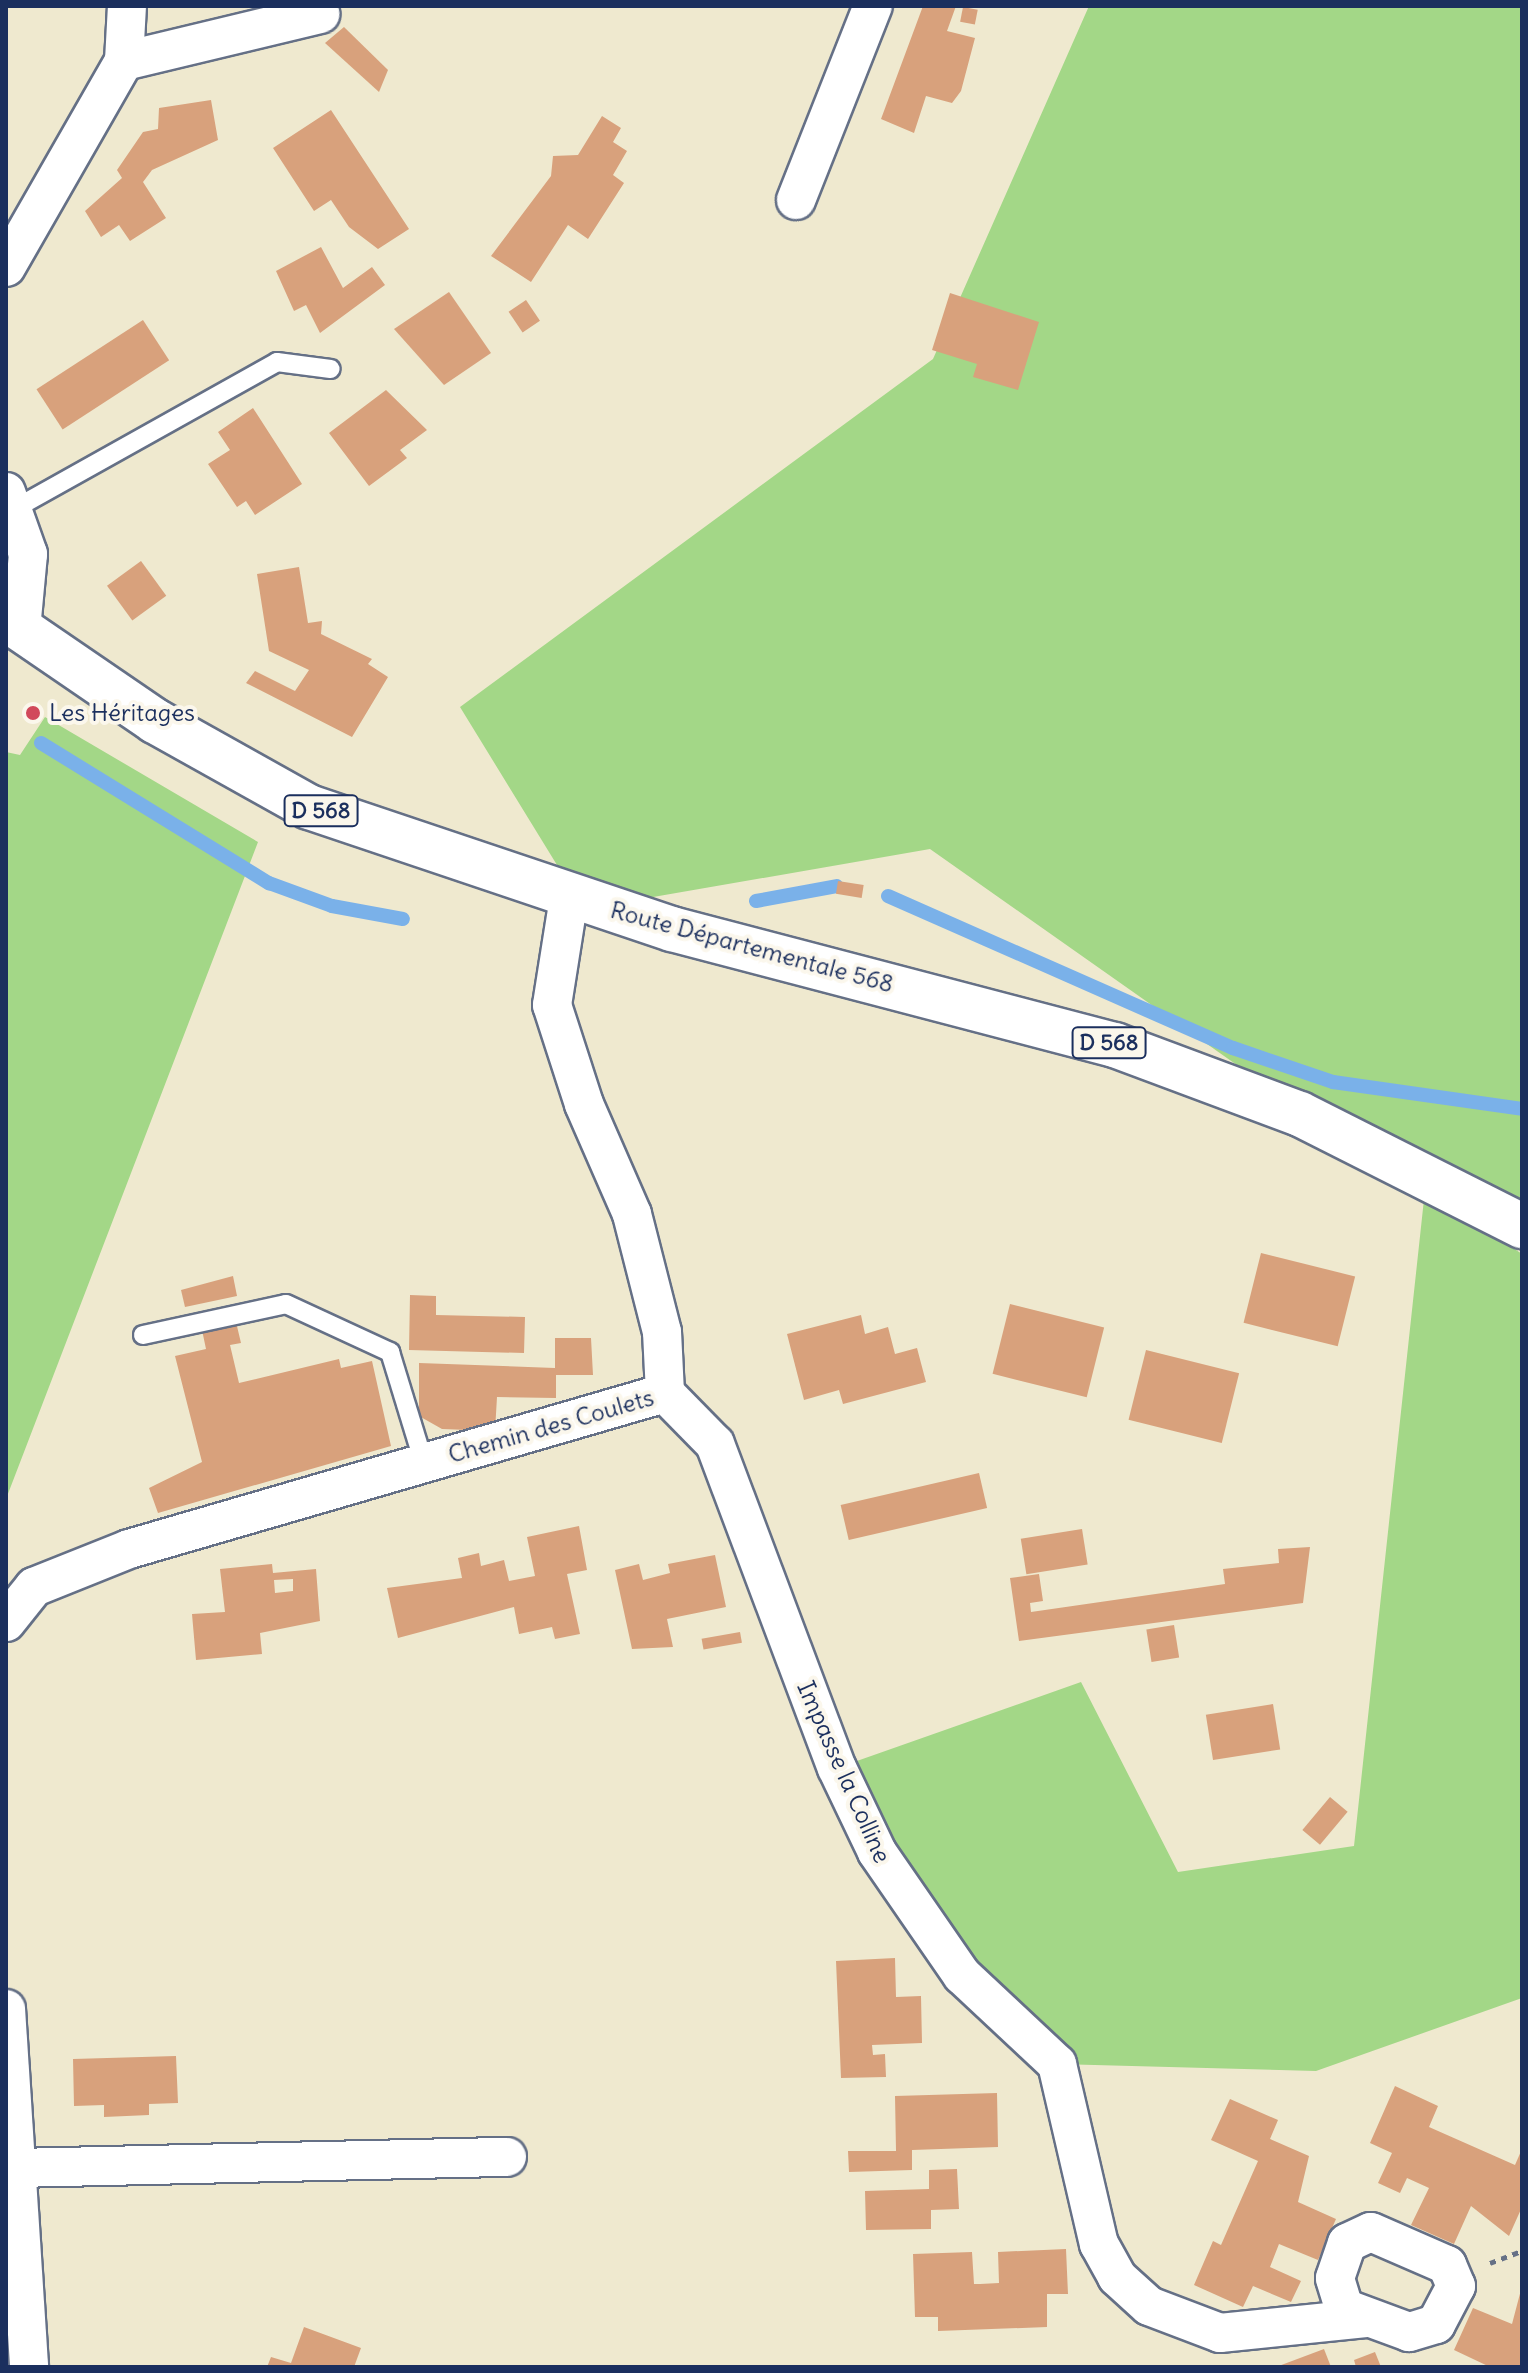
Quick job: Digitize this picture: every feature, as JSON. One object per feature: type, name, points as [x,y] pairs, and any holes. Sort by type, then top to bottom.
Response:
[{"type":"main road","name":"Route Départementale 568","points":[[13,624],[215,758],[309,807],[569,898],[1115,1045],[1300,1114],[1522,1226]]},
{"type":"street","points":[[6,267],[124,61],[127,6]]},
{"type":"street","points":[[796,200],[873,6]]},
{"type":"street","points":[[124,61],[320,14]]},
{"type":"street","points":[[11,500],[28,554],[13,624]]},
{"type":"street","name":"Chemin des Coulets","points":[[6,1622],[34,1587],[129,1549],[665,1393],[662,1332],[632,1214],[584,1104],[552,1005],[569,898]]},
{"type":"street","name":"Impasse la Colline","points":[[665,1393],[715,1444],[782,1629],[877,1852],[962,1975],[1057,2064],[1099,2244],[1117,2277],[1149,2306],[1220,2333],[1368,2318]]},
{"type":"street","points":[[6,2009],[16,2168],[16,2309],[29,2367]]},
{"type":"street","points":[[16,2168],[507,2157]]},
{"type":"lane","points":[[11,500],[277,362],[331,369]]},
{"type":"lane","points":[[143,1335],[286,1304],[390,1352],[424,1463]]},
{"type":"green space","points":[[1089,6],[1522,6],[1522,1238],[1433,1194],[1522,1254],[1522,1998],[1316,2071],[1057,2064],[962,1975],[837,1768],[1081,1682],[1178,1872],[1354,1846],[1425,1190],[1386,1170],[930,849],[584,909],[460,707],[933,359]]},
{"type":"green space","points":[[45,717],[258,842],[6,1499],[6,752],[20,755]]},
{"type":"building","points":[[923,6],[956,6],[947,31],[975,38],[961,91],[952,103],[926,96],[914,133],[881,119]]},
{"type":"building","points":[[963,7],[978,10],[975,25],[960,22]]},
{"type":"building","points":[[344,27],[388,70],[379,92],[325,43]]},
{"type":"building","points":[[211,100],[218,140],[152,170],[143,182],[166,218],[130,241],[119,225],[101,237],[85,211],[122,178],[117,170],[143,132],[158,129],[159,108]]},
{"type":"building","points":[[331,110],[409,229],[378,249],[349,227],[331,200],[314,211],[273,148]]},
{"type":"building","points":[[602,116],[621,128],[613,142],[627,151],[613,175],[624,183],[588,239],[568,225],[531,282],[491,256],[551,176],[553,156],[578,155]]},
{"type":"building","points":[[321,247],[343,288],[372,267],[385,285],[320,333],[306,305],[294,311],[276,271]]},
{"type":"building","points":[[449,292],[491,353],[444,385],[394,329]]},
{"type":"building","points":[[950,293],[1039,322],[1018,390],[973,377],[977,364],[932,350]]},
{"type":"building","points":[[526,300],[540,321],[523,332],[509,312]]},
{"type":"building","points":[[143,320],[169,360],[63,429],[36,389]]},
{"type":"building","points":[[386,390],[427,430],[400,450],[407,458],[369,486],[329,433]]},
{"type":"building","points":[[253,408],[302,484],[255,515],[246,501],[237,507],[208,464],[230,450],[218,432]]},
{"type":"building","points":[[141,561],[166,596],[132,620],[107,586]]},
{"type":"building","points":[[299,567],[308,623],[322,621],[321,634],[372,659],[368,664],[388,677],[352,737],[246,683],[255,671],[295,691],[309,670],[269,651],[257,574]]},
{"type":"building","points":[[838,881],[864,885],[862,898],[836,894]]},
{"type":"building","points":[[1261,1253],[1355,1276],[1338,1346],[1244,1323]]},
{"type":"building","points":[[233,1276],[237,1296],[185,1307],[181,1290]]},
{"type":"building","points":[[410,1295],[436,1296],[436,1315],[525,1317],[524,1353],[409,1350]]},
{"type":"building","points":[[1010,1304],[1104,1327],[1087,1397],[993,1374]]},
{"type":"building","points":[[861,1315],[865,1334],[888,1327],[895,1354],[917,1348],[926,1382],[843,1404],[839,1390],[804,1400],[787,1334]]},
{"type":"building","points":[[236,1322],[241,1343],[230,1345],[239,1383],[339,1359],[341,1368],[372,1361],[391,1446],[158,1513],[149,1488],[202,1462],[175,1356],[206,1349],[202,1330]]},
{"type":"building","points":[[555,1338],[591,1338],[593,1375],[556,1375],[556,1398],[497,1397],[495,1431],[442,1429],[419,1416],[419,1363],[555,1368]]},
{"type":"building","points":[[1146,1350],[1239,1373],[1222,1443],[1129,1420]]},
{"type":"building","points":[[979,1473],[987,1508],[849,1540],[841,1505]]},
{"type":"building","points":[[579,1526],[587,1570],[567,1574],[580,1634],[555,1639],[552,1627],[519,1634],[514,1607],[398,1638],[387,1588],[462,1578],[458,1558],[479,1553],[481,1566],[504,1560],[509,1581],[535,1576],[527,1537]]},
{"type":"building","points":[[1082,1529],[1088,1565],[1026,1574],[1021,1539]]},
{"type":"building","points":[[1310,1547],[1303,1603],[1019,1641],[1010,1578],[1039,1574],[1043,1601],[1030,1603],[1031,1612],[1225,1584],[1223,1569],[1279,1563],[1278,1549]]},
{"type":"building","points":[[715,1555],[726,1607],[667,1619],[673,1647],[632,1649],[615,1570],[639,1564],[643,1580],[670,1573],[668,1564]]},
{"type":"building","points":[[272,1564],[273,1573],[316,1569],[320,1621],[260,1633],[262,1654],[196,1660],[192,1614],[225,1612],[220,1569]],"holes":[[[293,1579],[293,1591],[275,1593],[274,1580]]]},
{"type":"building","points":[[1174,1625],[1179,1658],[1152,1662],[1146,1629]]},
{"type":"building","points":[[740,1632],[742,1643],[704,1650],[702,1639]]},
{"type":"building","points":[[1273,1704],[1280,1749],[1213,1760],[1206,1715]]},
{"type":"building","points":[[1330,1797],[1348,1812],[1320,1845],[1302,1830]]},
{"type":"building","points":[[895,1958],[896,1997],[921,1996],[922,2043],[872,2045],[873,2055],[885,2054],[886,2077],[841,2078],[836,1961]]},
{"type":"building","points":[[176,2056],[178,2103],[149,2104],[149,2115],[104,2117],[104,2105],[74,2106],[73,2059]]},
{"type":"building","points":[[1395,2086],[1438,2106],[1429,2127],[1515,2165],[1522,2149],[1522,2207],[1509,2236],[1471,2206],[1454,2244],[1411,2225],[1429,2188],[1407,2178],[1400,2193],[1378,2183],[1392,2153],[1370,2143]]},
{"type":"building","points":[[997,2093],[998,2147],[912,2150],[912,2170],[849,2172],[848,2151],[896,2151],[895,2096]]},
{"type":"building","points":[[1230,2099],[1278,2120],[1270,2139],[1309,2156],[1298,2202],[1336,2219],[1318,2260],[1279,2244],[1270,2267],[1301,2281],[1291,2302],[1253,2286],[1243,2307],[1194,2285],[1213,2241],[1221,2245],[1258,2161],[1211,2140]]},
{"type":"building","points":[[957,2169],[959,2209],[931,2210],[931,2229],[866,2230],[865,2191],[929,2189],[929,2170]]},
{"type":"building","points":[[1066,2249],[1068,2294],[1047,2294],[1047,2327],[938,2331],[938,2317],[915,2317],[913,2254],[972,2252],[974,2284],[980,2284],[999,2283],[998,2252]]},
{"type":"building","points":[[1522,2286],[1522,2367],[1490,2367],[1454,2350],[1473,2308],[1512,2324]]},
{"type":"building","points":[[304,2327],[361,2348],[354,2367],[267,2367],[271,2357],[291,2363]]},
{"type":"building","points":[[1324,2349],[1331,2367],[1276,2367]]},
{"type":"building","points":[[1375,2352],[1381,2367],[1356,2367],[1354,2360]]},
{"type":"waterway","points":[[41,743],[269,883],[332,906],[403,919]]},
{"type":"waterway","points":[[756,901],[837,886]]},
{"type":"waterway","points":[[888,896],[1233,1048],[1333,1082],[1522,1109]]},
{"type":"place","name":"Les Héritages","points":[[33,713]]}]
